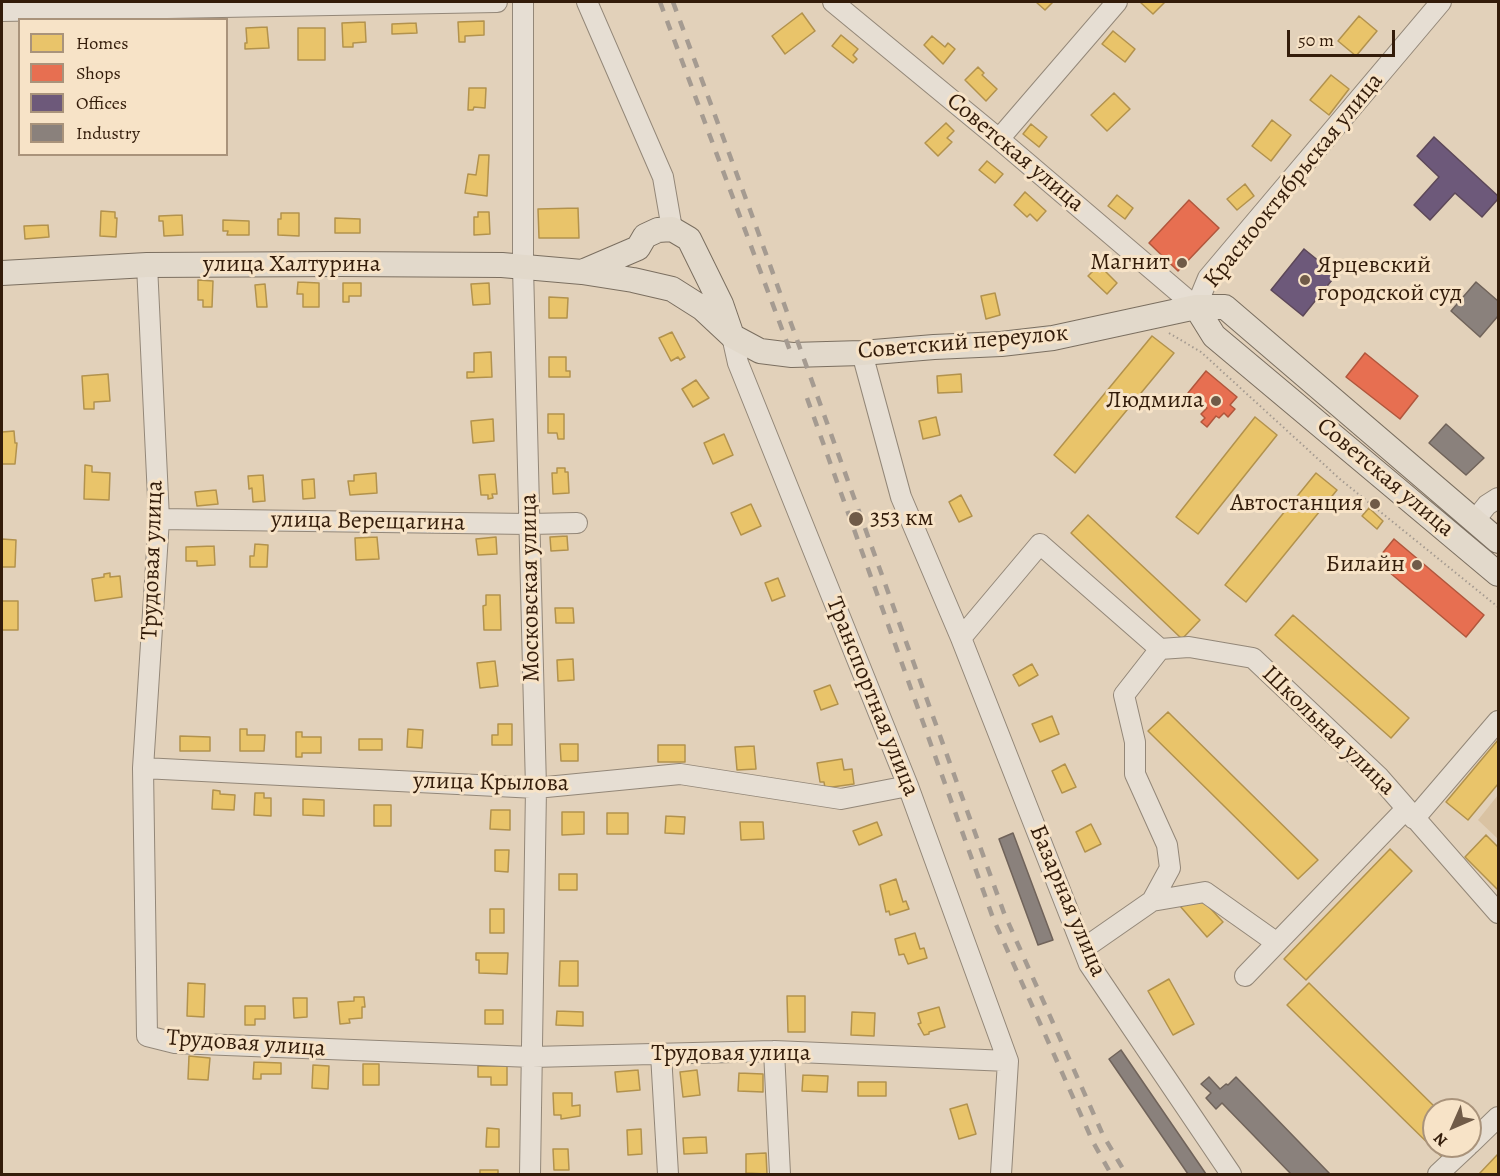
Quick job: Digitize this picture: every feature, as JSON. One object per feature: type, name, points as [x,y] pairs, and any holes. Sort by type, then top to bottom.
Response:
[{"type":"main road","points":[[696,257],[690,278],[660,286],[637,268],[638,248],[645,236],[658,230],[672,229],[689,239],[721,304],[732,336]]},
{"type":"main road","points":[[582,272],[638,248]]},
{"type":"main road","name":"улица Халтурина","points":[[2,273],[147,265],[351,264],[523,267],[582,272],[660,286]]},
{"type":"main road","name":"Советский переулок","points":[[660,286],[702,308],[732,336],[760,351],[792,355],[1001,344],[1053,338],[1196,307]]},
{"type":"main road","name":"Советская улица","points":[[1196,307],[1225,307],[1498,541]]},
{"type":"main road","name":"Советская улица","points":[[1196,307],[1214,336],[1498,574]]},
{"type":"street","points":[[2,11],[497,2]]},
{"type":"street","name":"Московская улица","points":[[522,2],[523,267],[536,788],[531,1174]]},
{"type":"street","points":[[587,2],[663,177],[672,229]]},
{"type":"street","name":"Советская улица","points":[[833,2],[999,139],[1196,307]]},
{"type":"street","points":[[999,139],[1117,2]]},
{"type":"street","name":"Краснооктябрьская улица","points":[[1196,307],[1208,278],[1441,2]]},
{"type":"street","name":"Трудовая улица","points":[[147,265],[159,519],[142,768],[147,1036],[175,1043],[532,1057],[774,1051],[1008,1061]]},
{"type":"street","name":"Транспортная улица","points":[[732,336],[738,363],[908,786],[1008,1061]]},
{"type":"street","name":"Базарная улица","points":[[862,353],[901,496],[961,638],[1089,964],[1231,1174]]},
{"type":"street","points":[[1475,520],[1487,505],[1498,498]]},
{"type":"street","name":"улица Верещагина","points":[[159,519],[577,523]]},
{"type":"street","points":[[961,638],[1040,544],[1160,649],[1124,695],[1135,742],[1135,774],[1167,845],[1170,868],[1152,901]]},
{"type":"street","name":"Школьная улица","points":[[1160,649],[1189,647],[1253,658],[1379,777],[1498,913]]},
{"type":"street","points":[[1245,976],[1410,814],[1498,721]]},
{"type":"street","name":"улица Крылова","points":[[142,768],[536,788],[680,774],[842,799],[908,786]]},
{"type":"street","points":[[1083,949],[1152,901],[1205,892],[1277,943]]},
{"type":"street","points":[[774,1051],[780,1174]]},
{"type":"street","points":[[661,1054],[668,1174]]},
{"type":"street","points":[[1000,1174],[1008,1061]]},
{"type":"street","points":[[1482,1132],[1498,1117]]},
{"type":"street","points":[[1438,1174],[1455,1158]]},
{"type":"path","points":[[1166,332],[1201,352],[1341,480],[1498,607]]},
{"type":"shaded area","points":[[1498,795],[1498,839],[1478,820]]},
{"type":"building: Homes","points":[[1036,2],[1053,2],[1045,10]]},
{"type":"building: Homes","points":[[1140,2],[1165,2],[1153,14]]},
{"type":"building: Homes","points":[[802,13],[815,31],[785,54],[772,36]]},
{"type":"building: Homes","points":[[1359,16],[1377,31],[1356,56],[1338,41]]},
{"type":"building: Homes","points":[[484,21],[484,35],[465,36],[465,42],[459,42],[458,22]]},
{"type":"building: Homes","points":[[365,22],[366,42],[353,43],[353,47],[343,47],[342,23]]},
{"type":"building: Homes","points":[[416,23],[417,33],[392,34],[392,24]]},
{"type":"building: Homes","points":[[267,27],[269,48],[245,49],[246,28]]},
{"type":"building: Homes","points":[[298,28],[325,28],[325,60],[298,60]]},
{"type":"building: Homes","points":[[1113,31],[1135,49],[1125,62],[1102,44]]},
{"type":"building: Homes","points":[[841,35],[858,49],[853,55],[857,59],[853,63],[832,46]]},
{"type":"building: Homes","points":[[932,36],[945,47],[948,43],[955,49],[943,64],[924,45]]},
{"type":"building: Homes","points":[[978,67],[984,73],[982,75],[997,89],[986,101],[965,80]]},
{"type":"building: Homes","points":[[1331,75],[1349,89],[1329,115],[1310,100]]},
{"type":"building: Homes","points":[[469,88],[486,88],[485,108],[474,107],[473,110],[468,110]]},
{"type":"building: Homes","points":[[1114,93],[1130,109],[1107,131],[1091,115]]},
{"type":"building: Homes","points":[[1272,120],[1291,135],[1271,161],[1252,146]]},
{"type":"building: Homes","points":[[946,123],[954,131],[947,138],[952,142],[938,156],[925,143]]},
{"type":"building: Homes","points":[[1031,124],[1047,137],[1039,147],[1023,134]]},
{"type":"building: Homes","points":[[479,155],[489,155],[487,196],[465,193],[468,174],[476,175]]},
{"type":"building: Homes","points":[[987,161],[1003,174],[995,183],[979,170]]},
{"type":"building: Homes","points":[[1245,184],[1254,196],[1237,210],[1227,199]]},
{"type":"building: Homes","points":[[1025,192],[1046,211],[1037,221],[1030,214],[1027,217],[1014,205]]},
{"type":"building: Homes","points":[[1117,195],[1133,208],[1125,219],[1108,206]]},
{"type":"building: Homes","points":[[578,208],[579,238],[539,238],[538,209]]},
{"type":"building: Homes","points":[[101,211],[115,212],[116,237],[100,236]]},
{"type":"building: Homes","points":[[478,212],[489,212],[490,234],[474,235],[474,217],[478,217]]},
{"type":"building: Homes","points":[[281,213],[299,213],[299,236],[278,235],[278,219],[281,219]]},
{"type":"building: Homes","points":[[182,215],[183,235],[164,236],[163,221],[159,221],[159,216]]},
{"type":"building: Homes","points":[[335,218],[360,219],[360,233],[335,233]]},
{"type":"building: Homes","points":[[223,220],[249,221],[249,235],[227,235],[228,231],[223,231]]},
{"type":"building: Homes","points":[[48,225],[49,237],[25,239],[24,226]]},
{"type":"building: Homes","points":[[1099,265],[1117,283],[1107,294],[1088,276]]},
{"type":"building: Homes","points":[[198,280],[213,281],[212,307],[203,307],[203,300],[198,300]]},
{"type":"building: Homes","points":[[298,282],[319,283],[319,307],[303,307],[303,294],[297,294]]},
{"type":"building: Homes","points":[[343,283],[361,283],[361,296],[349,296],[349,302],[343,302]]},
{"type":"building: Homes","points":[[489,283],[490,304],[473,305],[471,284]]},
{"type":"building: Homes","points":[[265,284],[267,307],[257,307],[255,285]]},
{"type":"building: Homes","points":[[995,293],[1000,315],[986,319],[981,296]]},
{"type":"building: Homes","points":[[549,297],[568,298],[567,318],[549,318]]},
{"type":"building: Homes","points":[[672,332],[685,357],[680,360],[678,357],[671,361],[659,338]]},
{"type":"building: Homes","points":[[1152,336],[1174,353],[1075,473],[1054,455]]},
{"type":"building: Homes","points":[[491,352],[492,377],[467,378],[467,372],[474,372],[474,353]]},
{"type":"building: Homes","points":[[549,357],[566,357],[566,371],[570,371],[570,377],[549,377]]},
{"type":"building: Homes","points":[[108,374],[110,401],[94,402],[94,409],[84,409],[82,376]]},
{"type":"building: Homes","points":[[961,374],[962,392],[938,393],[937,376]]},
{"type":"building: Homes","points":[[696,380],[709,398],[693,407],[682,389]]},
{"type":"building: Homes","points":[[548,414],[564,414],[564,439],[558,439],[557,433],[548,433]]},
{"type":"building: Homes","points":[[936,417],[940,435],[923,439],[919,421]]},
{"type":"building: Homes","points":[[1255,417],[1277,435],[1198,534],[1176,517]]},
{"type":"building: Homes","points":[[493,419],[494,441],[473,443],[471,421]]},
{"type":"building: Homes","points":[[14,431],[15,443],[17,443],[15,464],[2,464],[2,432]]},
{"type":"building: Homes","points":[[724,434],[733,455],[713,464],[704,443]]},
{"type":"building: Homes","points":[[85,465],[92,466],[92,472],[110,473],[109,500],[84,499]]},
{"type":"building: Homes","points":[[557,468],[565,468],[565,472],[568,472],[569,493],[553,494],[552,473],[557,473]]},
{"type":"building: Homes","points":[[376,473],[377,493],[350,495],[348,481],[354,481],[354,475]]},
{"type":"building: Homes","points":[[1316,473],[1337,490],[1246,602],[1225,585]]},
{"type":"building: Homes","points":[[495,474],[497,494],[492,494],[493,498],[488,499],[488,495],[481,495],[479,475]]},
{"type":"building: Homes","points":[[263,475],[265,501],[253,502],[248,476]]},
{"type":"building: Homes","points":[[314,479],[315,498],[303,499],[302,480]]},
{"type":"building: Homes","points":[[216,490],[218,504],[197,506],[195,492]]},
{"type":"building: Homes","points":[[961,495],[972,516],[959,522],[949,502]]},
{"type":"building: Homes","points":[[751,504],[761,526],[741,535],[731,513]]},
{"type":"building: Homes","points":[[1369,508],[1383,521],[1377,529],[1362,516]]},
{"type":"building: Homes","points":[[1088,515],[1200,620],[1182,639],[1071,533]]},
{"type":"building: Homes","points":[[567,536],[568,550],[551,551],[550,537]]},
{"type":"building: Homes","points":[[377,537],[379,559],[356,560],[355,538]]},
{"type":"building: Homes","points":[[496,537],[497,554],[478,555],[476,539]]},
{"type":"building: Homes","points":[[2,539],[16,540],[15,567],[2,567]]},
{"type":"building: Homes","points":[[255,544],[268,545],[267,567],[250,567],[250,556],[254,556]]},
{"type":"building: Homes","points":[[214,546],[215,565],[197,566],[197,561],[186,561],[186,547]]},
{"type":"building: Homes","points":[[110,573],[110,577],[120,576],[122,597],[95,601],[92,579],[104,577],[104,574]]},
{"type":"building: Homes","points":[[778,578],[785,596],[772,601],[765,583]]},
{"type":"building: Homes","points":[[486,595],[500,595],[501,630],[484,630],[483,606],[486,605]]},
{"type":"building: Homes","points":[[2,601],[18,601],[18,630],[2,630]]},
{"type":"building: Homes","points":[[555,608],[573,608],[574,623],[556,623]]},
{"type":"building: Homes","points":[[1293,615],[1409,718],[1391,738],[1275,635]]},
{"type":"building: Homes","points":[[573,659],[574,680],[558,681],[557,660]]},
{"type":"building: Homes","points":[[495,661],[498,686],[480,688],[477,663]]},
{"type":"building: Homes","points":[[1032,664],[1038,675],[1019,686],[1013,675]]},
{"type":"building: Homes","points":[[830,685],[838,704],[821,710],[814,691]]},
{"type":"building: Homes","points":[[1168,712],[1318,860],[1298,879],[1148,731]]},
{"type":"building: Homes","points":[[1052,716],[1059,734],[1040,742],[1032,724]]},
{"type":"building: Homes","points":[[498,724],[512,724],[512,745],[492,745],[492,735],[498,735]]},
{"type":"building: Homes","points":[[240,729],[247,729],[247,735],[265,735],[264,751],[240,751]]},
{"type":"building: Homes","points":[[408,729],[423,730],[422,748],[407,747]]},
{"type":"building: Homes","points":[[296,732],[302,732],[302,737],[321,737],[321,753],[302,753],[302,757],[296,757]]},
{"type":"building: Homes","points":[[180,736],[210,737],[210,751],[180,751]]},
{"type":"building: Homes","points":[[359,739],[382,739],[382,750],[359,750]]},
{"type":"building: Homes","points":[[1498,740],[1498,784],[1468,820],[1446,802]]},
{"type":"building: Homes","points":[[560,744],[578,744],[578,761],[561,761]]},
{"type":"building: Homes","points":[[658,745],[685,745],[685,762],[658,762]]},
{"type":"building: Homes","points":[[754,746],[756,769],[737,770],[735,747]]},
{"type":"building: Homes","points":[[842,759],[844,770],[852,769],[854,784],[825,788],[824,782],[820,782],[817,763]]},
{"type":"building: Homes","points":[[1065,764],[1076,787],[1062,793],[1052,771]]},
{"type":"building: Homes","points":[[213,790],[220,791],[220,794],[235,795],[234,810],[212,809]]},
{"type":"building: Homes","points":[[255,793],[264,793],[264,798],[271,798],[271,816],[254,815]]},
{"type":"building: Homes","points":[[303,799],[324,800],[324,816],[303,815]]},
{"type":"building: Homes","points":[[374,805],[391,805],[391,826],[374,826]]},
{"type":"building: Homes","points":[[491,810],[510,810],[510,830],[490,829]]},
{"type":"building: Homes","points":[[562,812],[584,812],[584,834],[562,835]]},
{"type":"building: Homes","points":[[607,813],[628,813],[628,834],[607,834]]},
{"type":"building: Homes","points":[[666,816],[685,817],[684,834],[665,833]]},
{"type":"building: Homes","points":[[740,822],[763,822],[764,839],[741,840]]},
{"type":"building: Homes","points":[[877,822],[882,835],[859,845],[853,831]]},
{"type":"building: Homes","points":[[1091,824],[1101,844],[1085,852],[1076,832]]},
{"type":"building: Homes","points":[[1486,835],[1498,847],[1498,890],[1465,857]]},
{"type":"building: Homes","points":[[1390,849],[1412,871],[1306,980],[1284,959]]},
{"type":"building: Homes","points":[[495,850],[509,850],[508,872],[495,871]]},
{"type":"building: Homes","points":[[559,874],[577,874],[577,890],[559,890]]},
{"type":"building: Homes","points":[[896,879],[903,902],[906,901],[909,909],[890,915],[889,911],[886,912],[880,885]]},
{"type":"building: Homes","points":[[1196,893],[1223,922],[1207,937],[1180,906]]},
{"type":"building: Homes","points":[[490,909],[504,909],[504,933],[490,933]]},
{"type":"building: Homes","points":[[915,933],[920,949],[924,948],[927,958],[908,964],[904,954],[899,955],[895,939]]},
{"type":"building: Homes","points":[[476,953],[508,953],[507,974],[479,973],[479,960],[476,960]]},
{"type":"building: Homes","points":[[560,961],[578,961],[578,986],[559,986]]},
{"type":"building: Homes","points":[[1169,979],[1194,1024],[1173,1035],[1148,991]]},
{"type":"building: Homes","points":[[188,983],[205,984],[204,1017],[187,1016]]},
{"type":"building: Homes","points":[[1309,983],[1426,1098],[1422,1098],[1422,1137],[1287,1005]]},
{"type":"building: Homes","points":[[787,996],[805,996],[805,1032],[788,1032]]},
{"type":"building: Homes","points":[[354,997],[364,997],[365,1007],[362,1007],[362,1018],[349,1019],[350,1023],[340,1024],[338,1002],[354,1001]]},
{"type":"building: Homes","points":[[293,998],[307,998],[307,1017],[294,1018]]},
{"type":"building: Homes","points":[[245,1006],[265,1006],[265,1019],[255,1019],[255,1025],[245,1025]]},
{"type":"building: Homes","points":[[939,1007],[945,1027],[924,1035],[918,1024],[921,1023],[918,1013]]},
{"type":"building: Homes","points":[[485,1010],[503,1010],[503,1024],[485,1024]]},
{"type":"building: Homes","points":[[557,1011],[583,1012],[583,1026],[556,1025]]},
{"type":"building: Homes","points":[[852,1012],[875,1013],[874,1036],[851,1035]]},
{"type":"building: Homes","points":[[189,1056],[210,1058],[208,1080],[188,1079]]},
{"type":"building: Homes","points":[[254,1062],[281,1063],[281,1074],[261,1074],[261,1079],[253,1079]]},
{"type":"building: Homes","points":[[363,1064],[379,1064],[379,1085],[363,1085]]},
{"type":"building: Homes","points":[[313,1065],[329,1066],[328,1089],[312,1088]]},
{"type":"building: Homes","points":[[478,1066],[507,1066],[507,1085],[491,1085],[491,1077],[478,1077]]},
{"type":"building: Homes","points":[[638,1070],[640,1090],[617,1092],[615,1072]]},
{"type":"building: Homes","points":[[697,1070],[700,1095],[683,1097],[680,1072]]},
{"type":"building: Homes","points":[[739,1073],[763,1074],[763,1092],[738,1091]]},
{"type":"building: Homes","points":[[803,1075],[828,1076],[827,1092],[802,1091]]},
{"type":"building: Homes","points":[[858,1082],[886,1082],[886,1096],[858,1096]]},
{"type":"building: Homes","points":[[553,1093],[572,1093],[572,1106],[580,1105],[580,1116],[561,1119],[561,1115],[554,1115]]},
{"type":"building: Homes","points":[[967,1104],[976,1134],[959,1139],[950,1109]]},
{"type":"building: Homes","points":[[487,1128],[499,1129],[499,1147],[486,1147]]},
{"type":"building: Homes","points":[[641,1129],[642,1154],[628,1155],[627,1130]]},
{"type":"building: Homes","points":[[706,1137],[707,1153],[684,1154],[683,1138]]},
{"type":"building: Homes","points":[[553,1149],[568,1149],[569,1170],[554,1170]]},
{"type":"building: Homes","points":[[766,1153],[767,1174],[746,1173],[746,1154]]},
{"type":"building: Homes","points":[[1498,1154],[1498,1174],[1479,1174]]},
{"type":"building: Homes","points":[[480,1170],[498,1170],[498,1174],[480,1174]]},
{"type":"building: Shops","points":[[1189,200],[1219,228],[1178,271],[1149,243]]},
{"type":"building: Shops","points":[[1365,353],[1418,396],[1400,419],[1346,377]]},
{"type":"building: Shops","name":"Людмила","points":[[1206,371],[1237,397],[1230,405],[1235,409],[1228,417],[1224,413],[1219,418],[1216,416],[1207,427],[1201,422],[1205,418],[1201,414],[1207,408],[1188,393]]},
{"type":"building: Shops","points":[[1394,539],[1484,615],[1466,637],[1376,561]]},
{"type":"building: Offices","points":[[1434,137],[1498,196],[1498,199],[1482,217],[1455,193],[1430,220],[1414,205],[1439,177],[1417,156]]},
{"type":"building: Offices","points":[[1304,249],[1336,275],[1303,316],[1271,290]]},
{"type":"building: Industry","points":[[1476,282],[1498,301],[1498,316],[1480,337],[1451,311]]},
{"type":"building: Industry","points":[[1446,424],[1484,458],[1466,475],[1429,443]]},
{"type":"building: Industry","points":[[1013,833],[1053,940],[1038,945],[999,839]]},
{"type":"building: Industry","points":[[1121,1050],[1206,1174],[1188,1174],[1109,1059]]},
{"type":"building: Industry","points":[[1209,1077],[1220,1089],[1236,1077],[1330,1174],[1291,1174],[1222,1103],[1216,1109],[1206,1098],[1211,1093],[1201,1084]]},
{"type":"railway","points":[[660,2],[792,356]]},
{"type":"railway","points":[[673,2],[1004,913],[1103,1135],[1126,1174]]},
{"type":"railway","points":[[807,398],[993,918],[1093,1142],[1111,1174]]},
{"type":"place","name":"Магнит","points":[[1182,263]]},
{"type":"place","name":"Ярцевский городской суд","points":[[1305,280]]},
{"type":"place","name":"Людмила","points":[[1216,401]]},
{"type":"place","name":"Автостанция","points":[[1375,504]]},
{"type":"place","name":"353 км","points":[[856,519]]},
{"type":"place","name":"Билайн","points":[[1417,565]]}]
